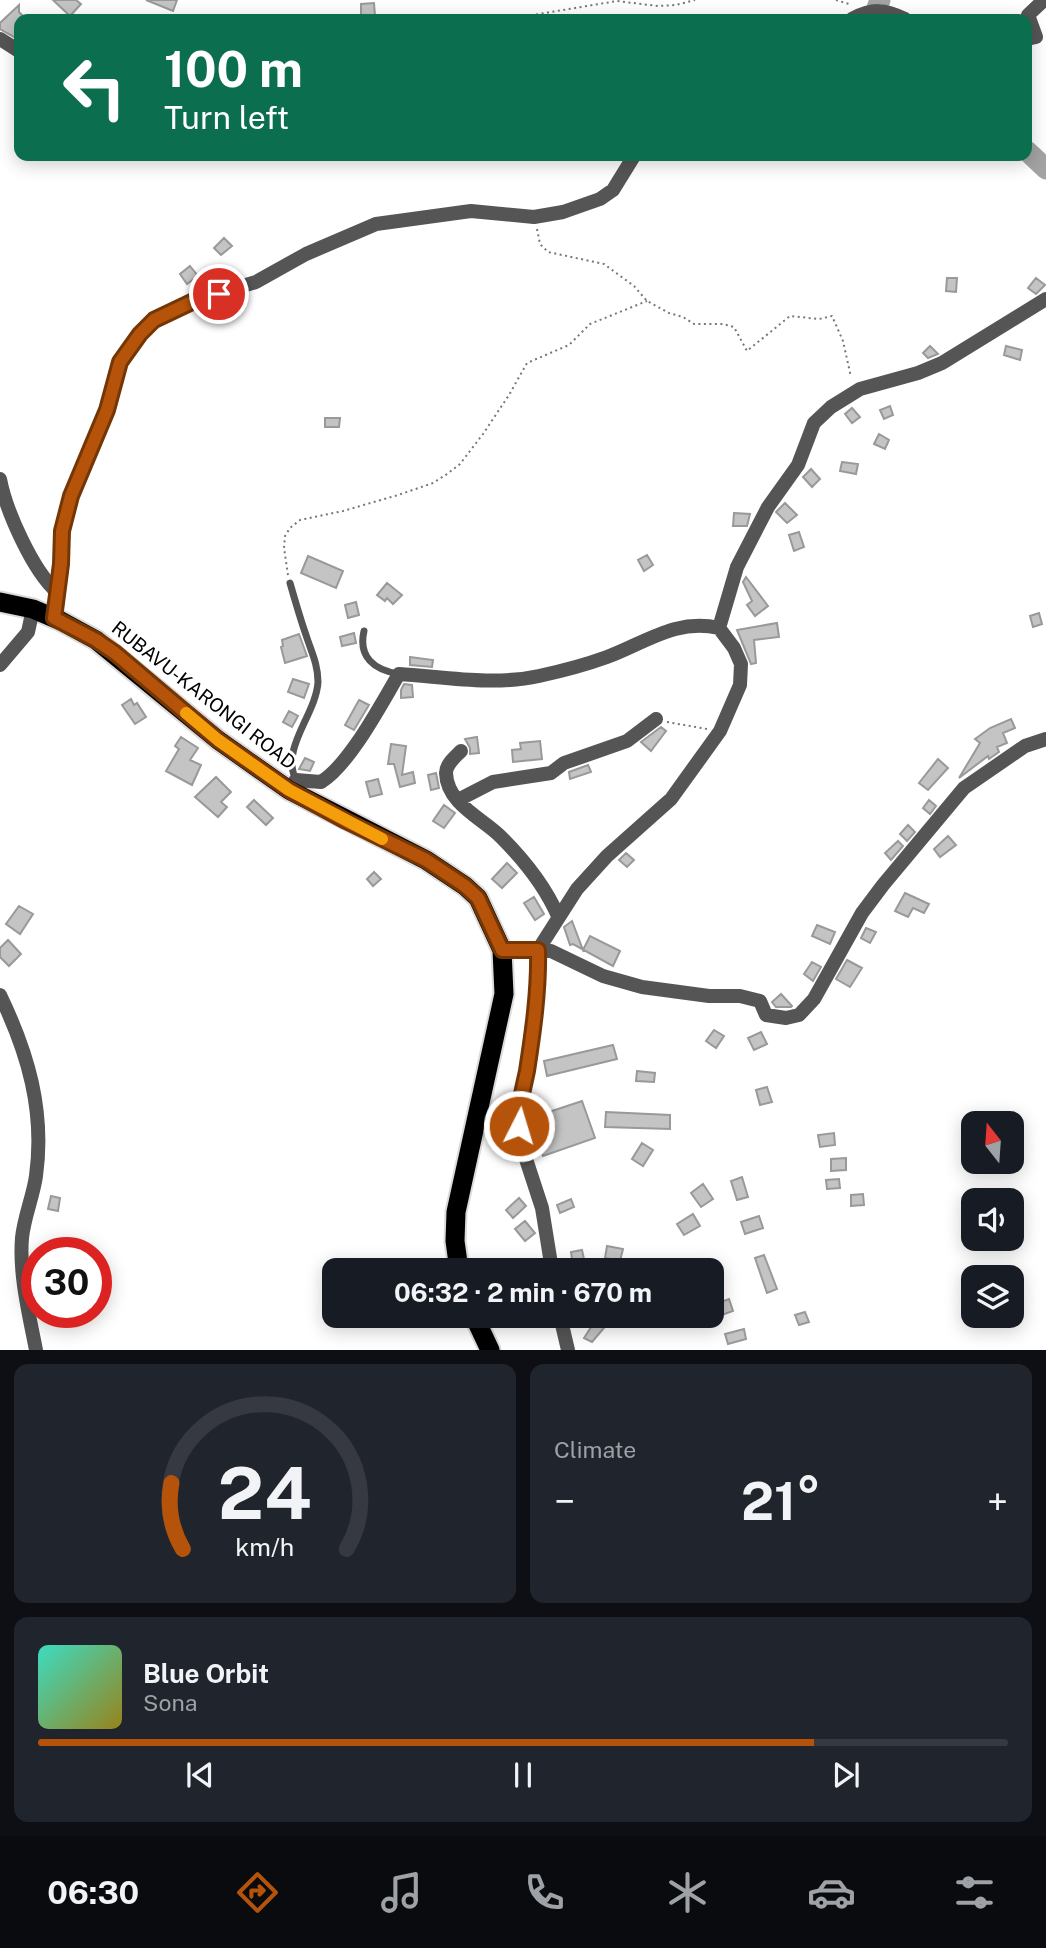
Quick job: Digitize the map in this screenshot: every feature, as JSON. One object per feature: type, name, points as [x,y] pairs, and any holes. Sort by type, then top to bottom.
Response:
[{"type":"highway","name":"RUBAVU-KARONGI ROAD","points":[[0,602],[33,609],[96,640],[218,740],[346,821],[426,860],[478,898],[502,950],[504,1003],[461,1180],[456,1212],[457,1258]]},
{"type":"highway","points":[[480,1328],[490,1349]]},
{"type":"street","points":[[1029,14],[1044,0]]},
{"type":"street","points":[[861,14],[878,10],[894,14]]},
{"type":"street","points":[[54,618],[62,531],[75,483],[84,468],[107,410],[120,362],[154,320],[196,300],[256,282],[306,254],[376,225],[471,211],[534,217],[564,212],[600,199],[613,190],[631,161]]},
{"type":"street","points":[[719,628],[737,567],[768,507],[798,465],[814,423],[831,407],[860,389],[918,373],[942,363],[1046,299]]},
{"type":"street","points":[[0,479],[7,507],[25,544],[49,585],[57,592]]},
{"type":"street","points":[[0,666],[28,632],[33,609]]},
{"type":"street","points":[[293,785],[321,782],[329,778],[360,737],[399,674],[497,681],[535,677],[608,656],[646,638],[679,628],[705,625],[719,628],[734,648],[741,664],[740,685],[720,731],[671,799],[607,856],[576,888],[538,950],[537,986],[519,1126],[524,1153],[542,1208],[550,1258]]},
{"type":"street","points":[[458,800],[493,782],[551,773],[564,763],[627,741],[656,719]]},
{"type":"street","points":[[502,950],[538,950],[558,954],[617,981],[709,996],[740,996],[760,1001],[766,1015],[786,1018],[799,1015],[814,999],[862,913],[900,861],[964,788],[1026,746],[1046,739]]},
{"type":"street","points":[[461,751],[447,765],[446,773],[454,796],[525,863],[550,897],[558,916]]},
{"type":"street","points":[[0,995],[19,1038],[36,1097],[39,1144],[36,1179],[26,1215],[22,1260],[36,1349]]},
{"type":"street","points":[[563,1328],[568,1349]]},
{"type":"lane","points":[[290,583],[307,640],[316,659],[318,680],[316,695],[291,757],[293,785]]},
{"type":"lane","points":[[364,631],[362,646],[368,661],[384,671],[399,674]]},
{"type":"path","points":[[539,14],[617,1],[657,6],[695,0]]},
{"type":"path","points":[[534,217],[540,244],[548,252],[604,264],[634,286],[647,301],[694,324],[723,324],[734,327],[747,351],[790,316],[819,319],[832,316],[843,341],[848,374],[860,389]]},
{"type":"path","points":[[290,583],[284,548],[285,536],[300,520],[343,511],[433,483],[460,464],[509,395],[527,363],[569,345],[590,324],[647,301]]},
{"type":"path","points":[[656,719],[720,731]]},
{"type":"building","points":[[53,0],[76,0],[81,4],[72,14],[68,14]]},
{"type":"building","points":[[146,0],[177,0],[173,11]]},
{"type":"building","points":[[374,3],[375,14],[361,14],[361,4]]},
{"type":"building","points":[[19,5],[21,14],[14,14],[14,37],[0,29],[0,23]]},
{"type":"building","points":[[224,238],[232,246],[221,255],[214,248]]},
{"type":"building","points":[[190,266],[198,276],[187,284],[180,274]]},
{"type":"building","points":[[947,278],[957,278],[956,292],[946,291]]},
{"type":"building","points":[[1036,278],[1045,285],[1036,294],[1028,288]]},
{"type":"building","points":[[930,346],[938,354],[928,358],[923,353]]},
{"type":"building","points":[[1006,346],[1022,350],[1020,360],[1004,355]]},
{"type":"building","points":[[890,406],[893,415],[884,419],[880,410]]},
{"type":"building","points":[[852,408],[860,417],[852,423],[845,414]]},
{"type":"building","points":[[325,418],[340,418],[339,427],[325,427]]},
{"type":"building","points":[[879,434],[889,440],[885,449],[874,444]]},
{"type":"building","points":[[842,462],[858,464],[856,474],[840,471]]},
{"type":"building","points":[[811,469],[820,479],[812,487],[803,477]]},
{"type":"building","points":[[785,503],[797,515],[787,523],[776,512]]},
{"type":"building","points":[[734,513],[750,514],[747,526],[733,526]]},
{"type":"building","points":[[799,532],[804,547],[794,551],[789,535]]},
{"type":"building","points":[[647,555],[653,565],[644,571],[638,560]]},
{"type":"building","points":[[308,556],[343,571],[336,588],[301,573]]},
{"type":"building","points":[[746,577],[768,606],[755,616],[747,605],[752,601],[743,582]]},
{"type":"building","points":[[387,583],[402,595],[393,604],[387,598],[385,601],[377,595]]},
{"type":"building","points":[[356,602],[359,615],[348,618],[345,605]]},
{"type":"building","points":[[1039,613],[1042,624],[1033,627],[1030,616]]},
{"type":"building","points":[[777,623],[779,637],[754,640],[756,663],[751,664],[737,630]]},
{"type":"building","points":[[354,633],[356,643],[342,646],[340,637]]},
{"type":"building","points":[[299,634],[307,656],[285,663],[282,640]]},
{"type":"building","points":[[410,657],[433,660],[432,667],[410,665]]},
{"type":"building","points":[[293,679],[309,684],[304,698],[288,692]]},
{"type":"building","points":[[404,684],[412,685],[413,697],[401,698]]},
{"type":"building","points":[[131,699],[146,717],[135,724],[122,705]]},
{"type":"building","points":[[359,700],[369,705],[354,730],[345,725]]},
{"type":"building","points":[[289,711],[298,716],[292,727],[283,722]]},
{"type":"building","points":[[1011,719],[1015,728],[1003,733],[1007,743],[997,747],[999,752],[989,759],[988,756],[959,778],[980,743],[975,739],[990,728]]},
{"type":"building","points":[[661,727],[666,731],[651,751],[641,742]]},
{"type":"building","points":[[181,737],[198,748],[190,760],[201,765],[192,785],[166,771],[179,749],[175,746]]},
{"type":"building","points":[[477,737],[479,753],[470,754],[465,739]]},
{"type":"building","points":[[540,741],[542,759],[513,762],[512,750],[521,749],[520,743]]},
{"type":"building","points":[[391,744],[406,746],[402,775],[413,772],[415,783],[400,787],[394,764],[388,764]]},
{"type":"building","points":[[305,758],[314,762],[310,771],[299,769]]},
{"type":"building","points":[[938,759],[948,768],[928,790],[919,783]]},
{"type":"building","points":[[588,765],[591,772],[570,779],[569,772]]},
{"type":"building","points":[[436,773],[439,788],[431,790],[428,775]]},
{"type":"building","points":[[216,777],[231,792],[221,802],[227,807],[218,817],[195,797]]},
{"type":"building","points":[[378,779],[382,794],[370,797],[366,782]]},
{"type":"building","points":[[254,800],[273,818],[266,825],[247,807]]},
{"type":"building","points":[[929,800],[936,806],[930,814],[923,808]]},
{"type":"building","points":[[444,805],[455,813],[444,828],[433,821]]},
{"type":"building","points":[[908,825],[915,832],[907,841],[900,834]]},
{"type":"building","points":[[948,836],[956,845],[940,857],[934,849]]},
{"type":"building","points":[[898,841],[903,846],[891,860],[885,853]]},
{"type":"building","points":[[626,853],[634,860],[627,867],[619,860]]},
{"type":"building","points":[[507,863],[517,873],[502,888],[492,879]]},
{"type":"building","points":[[374,872],[381,879],[373,886],[367,879]]},
{"type":"building","points":[[905,893],[929,904],[924,913],[913,908],[908,917],[895,911]]},
{"type":"building","points":[[534,897],[544,914],[535,920],[524,903]]},
{"type":"building","points":[[19,906],[33,914],[20,934],[6,924]]},
{"type":"building","points":[[572,921],[583,949],[570,945],[564,927]]},
{"type":"building","points":[[817,925],[835,932],[830,944],[812,936]]},
{"type":"building","points":[[866,928],[876,932],[870,943],[861,938]]},
{"type":"building","points":[[590,936],[620,951],[613,966],[583,950]]},
{"type":"building","points":[[8,940],[21,954],[9,966],[0,957],[0,948]]},
{"type":"building","points":[[847,960],[862,968],[850,987],[836,979]]},
{"type":"building","points":[[812,962],[821,967],[813,981],[804,974]]},
{"type":"building","points":[[781,994],[791,1007],[776,1007],[772,1002]]},
{"type":"building","points":[[714,1030],[724,1036],[716,1048],[706,1041]]},
{"type":"building","points":[[761,1032],[767,1044],[754,1050],[748,1038]]},
{"type":"building","points":[[613,1045],[617,1059],[547,1076],[544,1061]]},
{"type":"building","points":[[637,1071],[655,1073],[654,1082],[636,1081]]},
{"type":"building","points":[[767,1087],[772,1102],[760,1105],[756,1090]]},
{"type":"building","points":[[582,1101],[595,1138],[543,1156],[538,1142],[551,1137],[543,1114]]},
{"type":"building","points":[[606,1112],[670,1115],[670,1129],[605,1127]]},
{"type":"building","points":[[834,1133],[835,1145],[820,1147],[818,1135]]},
{"type":"building","points":[[642,1143],[653,1150],[643,1166],[632,1159]]},
{"type":"building","points":[[846,1158],[846,1170],[831,1171],[831,1159]]},
{"type":"building","points":[[742,1177],[748,1197],[737,1200],[731,1181]]},
{"type":"building","points":[[839,1179],[840,1188],[827,1189],[826,1180]]},
{"type":"building","points":[[703,1184],[713,1199],[701,1207],[691,1193]]},
{"type":"building","points":[[863,1194],[864,1205],[851,1206],[851,1195]]},
{"type":"building","points":[[51,1196],[60,1198],[58,1211],[48,1209]]},
{"type":"building","points":[[519,1198],[526,1206],[513,1218],[506,1210]]},
{"type":"building","points":[[571,1199],[574,1207],[560,1213],[557,1205]]},
{"type":"building","points":[[693,1214],[700,1226],[684,1235],[677,1224]]},
{"type":"building","points":[[759,1216],[763,1228],[745,1234],[741,1222]]},
{"type":"building","points":[[525,1221],[535,1233],[525,1241],[515,1229]]},
{"type":"building","points":[[607,1246],[623,1249],[621,1258],[605,1258]]},
{"type":"building","points":[[582,1250],[584,1258],[572,1258],[571,1252]]},
{"type":"building","points":[[764,1255],[777,1289],[767,1293],[755,1258]]},
{"type":"building","points":[[729,1299],[733,1311],[724,1314],[724,1301]]},
{"type":"building","points":[[805,1312],[809,1322],[799,1325],[795,1315]]},
{"type":"building","points":[[590,1328],[604,1328],[592,1342],[584,1338]]},
{"type":"building","points":[[744,1329],[746,1339],[728,1344],[725,1334]]},
{"type":"waterway","points":[[875,14],[880,0]]},
{"type":"waterway","points":[[1032,156],[1046,169]]},
{"type":"slow traffic","points":[[186,713],[218,740],[289,790],[382,839]]},
{"type":"route","points":[[219,294],[196,300],[154,320],[120,362],[95,443],[71,496],[62,531],[54,618],[115,653],[218,740],[289,790],[426,860],[465,886],[478,898],[502,950],[538,950],[537,986],[519,1126]]}]
